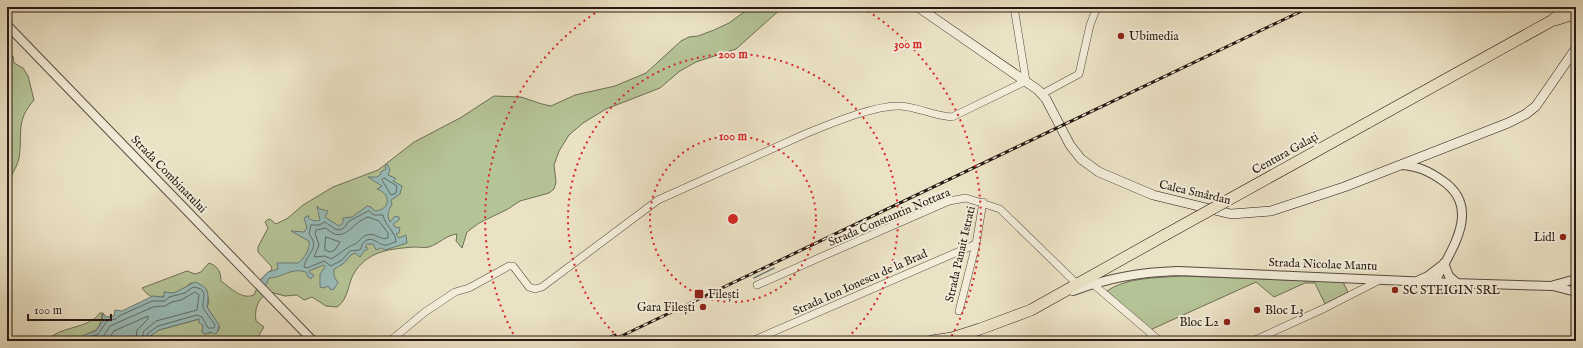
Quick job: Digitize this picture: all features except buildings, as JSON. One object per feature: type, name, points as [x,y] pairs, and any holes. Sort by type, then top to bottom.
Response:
[{"type":"highway","name":"Centura Galați","points":[[1031,310],[1553,20],[1568,7]]},
{"type":"highway","name":"Centura Galați","points":[[1553,20],[1576,13]]},
{"type":"highway","points":[[932,341],[950,340],[1031,310]]},
{"type":"main road","name":"Calea Smârdan","points":[[918,7],[1026,81],[1042,94],[1070,146],[1081,158],[1099,172],[1153,195],[1231,214],[1271,211],[1344,187],[1526,114],[1543,97],[1572,60],[1576,48]]},
{"type":"street","points":[[390,341],[425,312],[454,292],[469,288],[509,266],[513,266],[529,287],[535,289],[542,287],[658,200],[805,134],[848,118],[891,106],[915,108],[952,117],[1026,81],[1014,7]]},
{"type":"street","points":[[1042,94],[1079,74],[1090,25],[1097,7]]},
{"type":"street","name":"Strada Combinatului","points":[[7,25],[313,341]]},
{"type":"street","points":[[1424,156],[1429,171]]},
{"type":"street","points":[[1401,165],[1429,171],[1454,191],[1462,208],[1462,219],[1459,234],[1435,282]]},
{"type":"street","name":"Strada Constantin Nottara","points":[[757,285],[949,201],[966,198],[983,202],[1006,214],[1076,284]]},
{"type":"street","name":"Strada Panait Istrati","points":[[959,311],[976,244],[983,202]]},
{"type":"street","name":"Strada Ion Ionescu de la Brad","points":[[752,341],[976,244]]},
{"type":"street","points":[[1414,281],[1428,276],[1444,263]]},
{"type":"street","points":[[1444,263],[1449,276],[1457,283]]},
{"type":"street","name":"Strada Nicolae Mantu","points":[[1031,310],[1093,284],[1133,274],[1171,271],[1553,286],[1576,292]]},
{"type":"street","name":"Strada Nicolae Mantu","points":[[1553,286],[1576,279]]},
{"type":"street","points":[[1253,341],[1325,308],[1380,280]]},
{"type":"street","points":[[1093,284],[1157,338]]},
{"type":"street","points":[[1144,341],[1157,338]]},
{"type":"green space","points":[[751,7],[783,7],[736,49],[696,62],[680,71],[660,88],[606,109],[583,123],[569,135],[559,151],[554,165],[556,182],[554,189],[549,193],[520,201],[508,209],[479,223],[467,232],[462,248],[456,241],[457,234],[449,236],[429,247],[389,250],[375,254],[362,263],[356,270],[344,299],[337,307],[326,306],[312,297],[304,300],[297,295],[285,296],[270,292],[262,297],[256,308],[256,321],[264,327],[259,335],[263,341],[166,341],[166,338],[157,337],[157,341],[154,341],[150,336],[159,330],[200,319],[203,324],[202,332],[205,334],[218,331],[220,328],[207,307],[209,302],[206,289],[199,284],[191,283],[175,293],[170,293],[161,297],[148,295],[142,288],[187,271],[195,274],[201,272],[209,263],[215,266],[220,275],[221,281],[232,290],[240,295],[254,295],[261,279],[272,269],[258,252],[258,247],[268,228],[265,222],[267,220],[270,219],[276,224],[288,218],[303,205],[333,187],[378,170],[414,142],[460,118],[494,96],[521,97],[551,106],[575,95],[615,86],[646,73],[681,41],[689,37],[698,36],[714,30],[729,23]]},
{"type":"green space","points":[[7,55],[13,56],[14,63],[23,68],[28,76],[34,100],[24,115],[22,121],[19,158],[7,184]]},
{"type":"green space","points":[[1182,276],[1343,282],[1348,292],[1325,304],[1315,283],[1305,283],[1274,297],[1256,282],[1150,330],[1107,291],[1115,286],[1133,281]]},
{"type":"green space","points":[[100,313],[103,313],[105,316],[102,314],[101,321],[97,329],[87,334],[79,341],[47,341],[59,332],[88,322]]},
{"type":"water","points":[[387,164],[390,170],[388,175],[395,178],[396,179],[393,181],[402,186],[400,194],[391,200],[392,204],[388,217],[390,222],[395,216],[399,217],[399,220],[393,224],[395,227],[400,228],[399,233],[396,234],[399,238],[406,235],[407,243],[385,250],[381,248],[376,250],[373,244],[367,244],[365,247],[368,248],[367,250],[365,250],[360,257],[355,253],[351,255],[343,264],[334,269],[334,276],[338,283],[333,290],[328,286],[324,288],[320,287],[320,274],[325,267],[324,265],[309,271],[314,275],[311,279],[308,277],[306,272],[301,271],[269,278],[263,291],[259,282],[268,272],[278,269],[277,263],[298,263],[305,256],[309,247],[309,241],[291,231],[304,232],[307,228],[304,218],[307,216],[309,216],[308,218],[312,220],[320,220],[317,206],[320,209],[328,211],[325,217],[339,226],[343,223],[343,218],[352,217],[367,206],[371,207],[375,211],[384,208],[387,198],[382,191],[377,189],[382,186],[368,177],[377,177],[380,175],[381,172],[386,169],[385,166]]},
{"type":"water","points":[[195,282],[206,289],[208,299],[207,307],[219,325],[217,333],[214,334],[211,332],[205,334],[202,332],[203,325],[199,323],[199,319],[159,330],[150,336],[154,341],[79,341],[84,335],[96,331],[103,321],[102,314],[107,317],[114,316],[115,310],[122,311],[153,296],[164,297],[164,292],[174,293]]},
{"type":"waterway","points":[[754,278],[774,268]]},
{"type":"railway","points":[[611,341],[1310,7]]},
{"type":"railway","points":[[602,341],[615,335]]},
{"type":"place","name":"Ubimedia","points":[[1121,36]]},
{"type":"place","name":"Lidl","points":[[1563,237]]},
{"type":"place","name":"SC STEIGIN SRL","points":[[1395,290]]},
{"type":"place","name":"Filești","points":[[699,294]]},
{"type":"place","name":"Gara Filești","points":[[703,307]]},
{"type":"place","name":"Bloc L3","points":[[1257,310]]},
{"type":"place","name":"Bloc L2","points":[[1227,322]]}]
